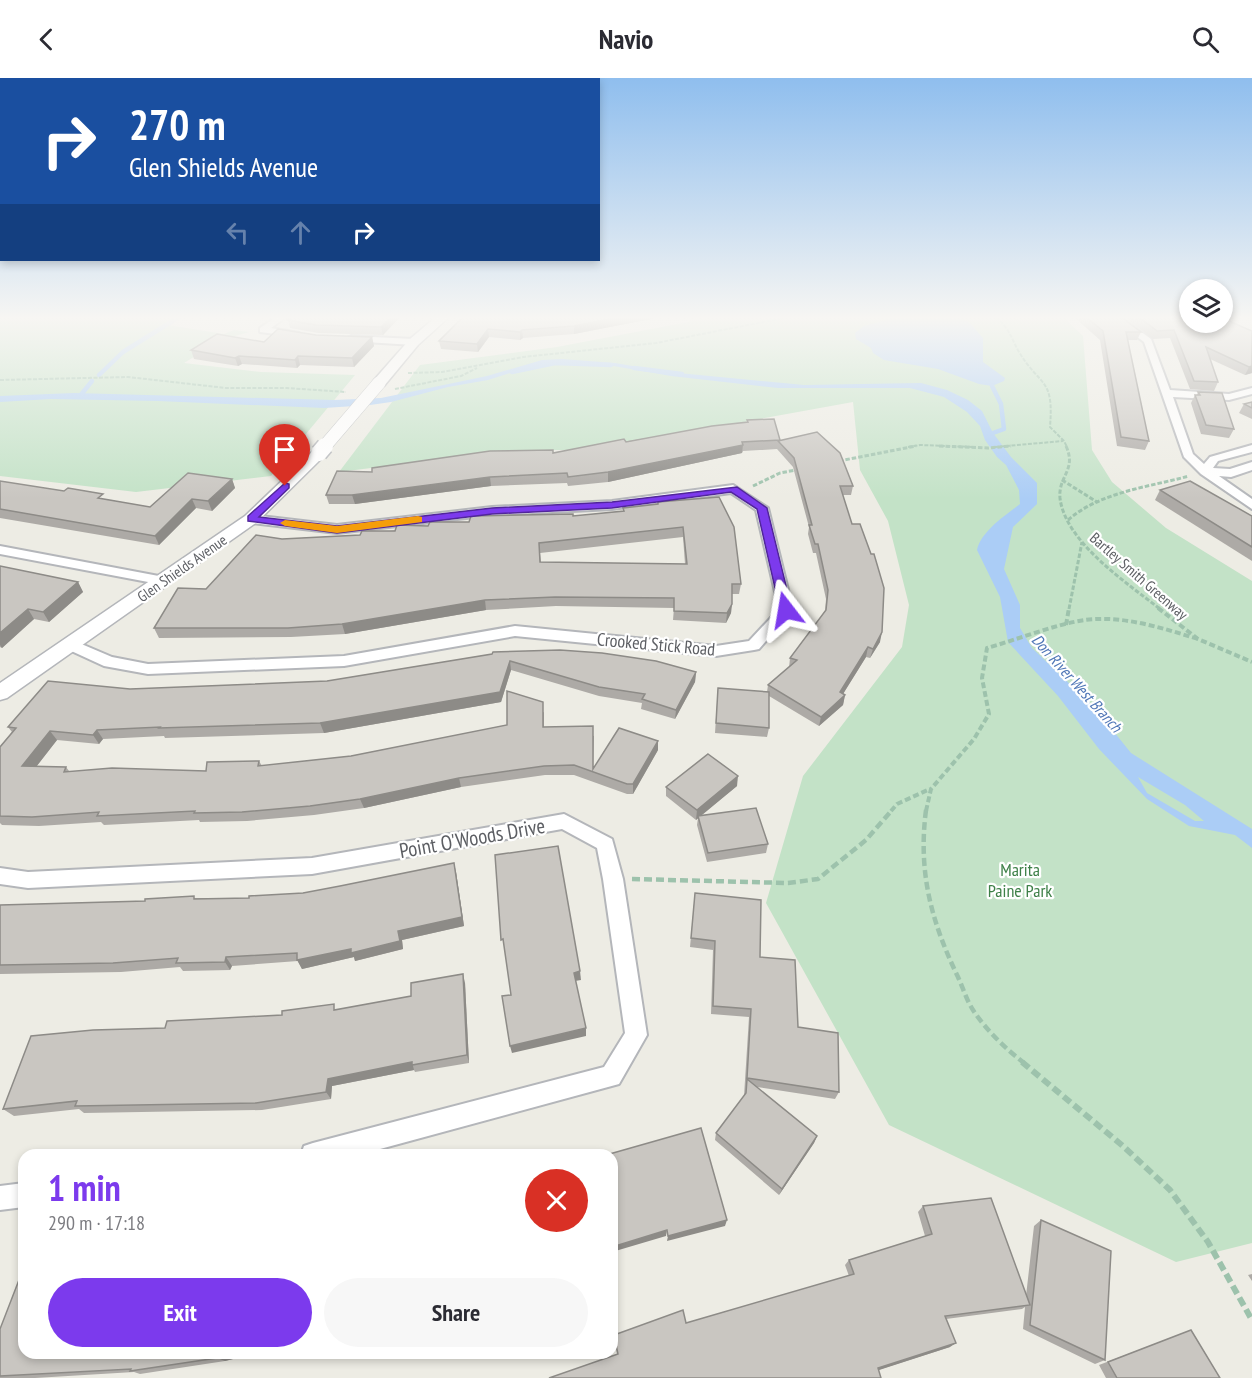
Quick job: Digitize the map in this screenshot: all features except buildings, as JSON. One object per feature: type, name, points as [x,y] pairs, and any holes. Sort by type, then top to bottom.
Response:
[{"type":"street","name":"Glen Shields Avenue","points":[[0,693],[251,519],[319,453],[384,378]]},
{"type":"street","points":[[1161,378],[1188,455],[1205,471],[1252,504]]},
{"type":"street","points":[[1166,393],[1229,397],[1252,391]]},
{"type":"street","points":[[1205,471],[1214,459],[1252,448]]},
{"type":"street","points":[[1205,471],[1231,473],[1252,466]]},
{"type":"street","points":[[251,519],[337,529],[492,511],[612,505],[733,489],[740,492]]},
{"type":"street","name":"Crooked Stick Road","points":[[72,645],[109,662],[148,669],[344,661],[514,631],[716,651],[754,645],[786,610],[762,508],[740,492]]},
{"type":"street","points":[[0,550],[164,581]]},
{"type":"street","name":"Point O'Woods Drive","points":[[0,876],[28,880],[312,866],[564,821],[605,844],[613,879],[636,1035],[611,1076],[336,1149]]},
{"type":"street","points":[[0,1198],[18,1196]]},
{"type":"path","points":[[0,380],[100,378]]},
{"type":"path","points":[[134,378],[226,388],[287,388],[346,392]]},
{"type":"path","points":[[396,389],[453,378]]},
{"type":"path","name":"Bartley Smith Greenway","points":[[1040,378],[1048,388],[1052,400],[1050,427],[1064,441],[1070,454],[1070,470],[1062,480],[1060,497],[1067,521],[1082,542],[1124,581],[1198,639],[1252,662]]},
{"type":"path","points":[[838,461],[920,445],[988,448],[1064,441]]},
{"type":"path","points":[[740,492],[780,473],[804,468]]},
{"type":"path","points":[[1067,521],[1073,514],[1097,502],[1187,476]]},
{"type":"path","points":[[1062,480],[1097,502]]},
{"type":"path","points":[[1066,626],[1082,542]]},
{"type":"path","points":[[613,879],[788,884],[818,879],[866,840],[897,804],[931,789],[974,739],[989,714],[982,678],[987,648],[1084,620],[1116,619],[1161,628],[1198,639]]},
{"type":"path","points":[[931,789],[922,842],[926,883],[940,940],[973,1010],[1011,1053],[1123,1146],[1170,1190],[1208,1242],[1252,1320]]},
{"type":"green space","points":[[0,378],[353,378],[271,476],[136,492],[0,476]]},
{"type":"green space","name":"Marita Paine Park","points":[[410,378],[1086,378],[1092,450],[1112,482],[1166,528],[1252,581],[1252,1243],[1176,1262],[889,1125],[766,903],[803,776],[902,647],[909,605],[888,521],[860,470],[853,402],[590,450],[515,450],[339,472]]},
{"type":"water","points":[[479,378],[495,378],[391,402],[324,408],[51,399],[0,402],[0,396],[74,393],[334,400],[381,398]]},
{"type":"water","points":[[686,378],[727,378],[804,385],[921,383],[947,390],[968,400],[982,411],[993,433],[1011,457],[1037,483],[1037,504],[1013,527],[1004,569],[1020,605],[1020,628],[1032,648],[1094,707],[1131,753],[1252,829],[1252,848],[1235,835],[1189,826],[1147,799],[1099,749],[1058,696],[1008,642],[1000,597],[977,550],[983,536],[1001,518],[1020,504],[1019,490],[1006,465],[985,440],[980,426],[967,412],[944,397],[910,388],[778,388]],"holes":[[[1138,777],[1185,805],[1204,821],[1195,821],[1147,793]]]},
{"type":"water","points":[[962,378],[1005,378],[1004,381],[992,386]]},
{"type":"waterway","points":[[80,396],[92,381]]},
{"type":"waterway","points":[[992,386],[1001,404],[1004,429],[993,433]]},
{"type":"slow traffic","points":[[285,523],[337,529],[418,520]]},
{"type":"route","points":[[285,486],[251,519],[337,529],[492,511],[612,505],[733,489],[762,508],[786,610]]},
{"type":"water label","name":"Don River West Branch","points":[[1077,683]]}]
